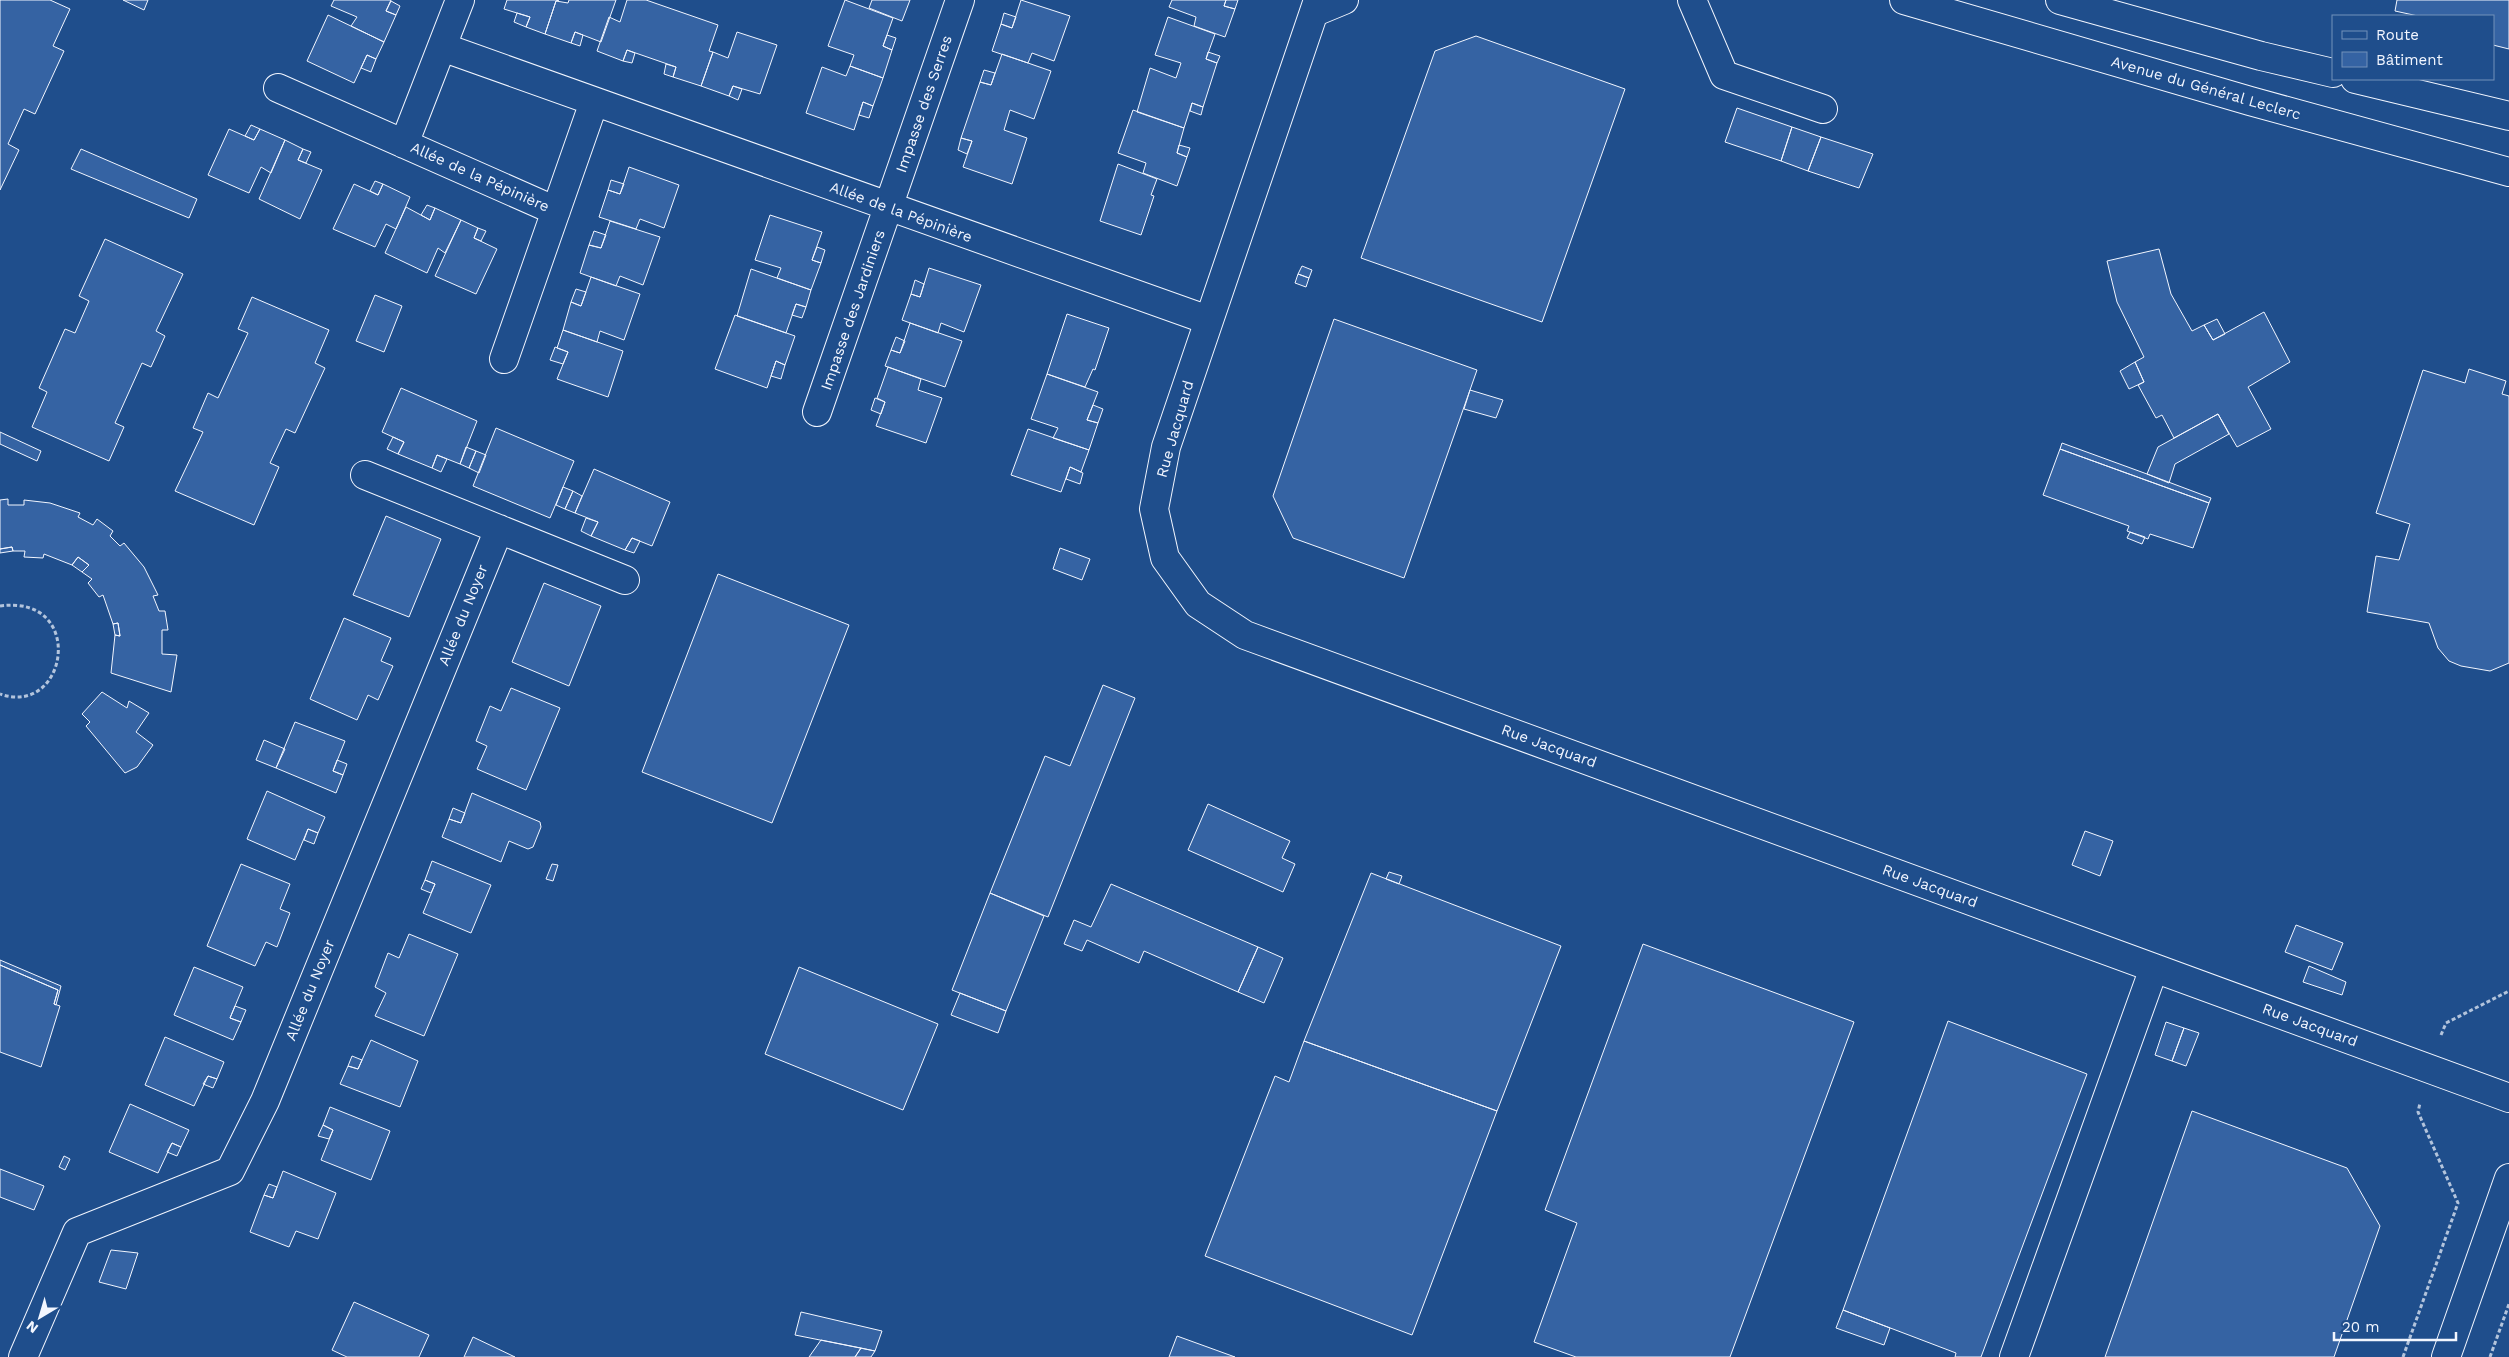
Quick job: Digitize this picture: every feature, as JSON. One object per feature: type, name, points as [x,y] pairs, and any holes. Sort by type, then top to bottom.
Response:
[{"type":"street","name":"Allée de la Pépinière","points":[[404,144],[460,0]]},
{"type":"street","name":"Impasse des Serres","points":[[888,208],[960,0]]},
{"type":"street","points":[[1316,6],[1344,0]]},
{"type":"street","points":[[1692,0],[1724,74],[1823,109]]},
{"type":"street","name":"Avenue du Général Leclerc","points":[[1904,0],[2250,101],[2509,172]]},
{"type":"street","points":[[2060,0],[2261,56],[2332,73]]},
{"type":"street","name":"Rue Jacquard","points":[[1316,6],[1166,447],[1154,509],[1165,558],[1198,604],[1245,635],[2509,1098]]},
{"type":"street","name":"Allée de la Pépinière","points":[[442,47],[888,208],[1208,320]]},
{"type":"street","points":[[2359,80],[2509,116]]},
{"type":"street","name":"Allée de la Pépinière","points":[[278,88],[556,210]]},
{"type":"street","name":"Allée de la Pépinière","points":[[504,359],[594,102]]},
{"type":"street","name":"Impasse des Jardiniers","points":[[817,412],[888,208]]},
{"type":"street","points":[[365,476],[625,580]]},
{"type":"street","name":"Allée du Noyer","points":[[23,1357],[77,1232],[230,1170],[268,1092],[499,529]]},
{"type":"street","points":[[2014,1357],[2154,968]]},
{"type":"street","points":[[2446,1357],[2509,1178]]},
{"type":"path","points":[[0,606],[16,605],[32,608],[45,617],[55,629],[60,644],[59,661],[54,674],[44,686],[32,693],[18,697],[0,694]]},
{"type":"path","points":[[2403,1357],[2458,1202],[2418,1112],[2429,1068],[2446,1023],[2509,991]]},
{"type":"path","points":[[2490,1357],[2509,1304]]},
{"type":"building","points":[[0,0],[50,0],[70,9],[53,46],[64,51],[35,114],[24,109],[8,144],[19,150],[0,190]]},
{"type":"building","points":[[123,0],[148,0],[144,10]]},
{"type":"building","points":[[334,0],[391,0],[386,11],[396,15],[384,42],[351,26],[357,17],[331,6]]},
{"type":"building","points":[[507,0],[559,0],[556,1],[545,34],[526,27],[530,17],[504,9]]},
{"type":"building","points":[[569,0],[616,0],[601,42],[575,32],[571,43],[545,34],[556,1],[568,3]]},
{"type":"building","points":[[627,0],[646,0],[718,25],[709,51],[713,52],[701,86],[673,77],[676,67],[627,50],[623,61],[597,51],[609,17],[620,22]]},
{"type":"building","points":[[845,0],[893,18],[883,46],[892,50],[883,78],[850,66],[854,55],[828,46]]},
{"type":"building","points":[[872,0],[910,0],[902,21],[869,8]]},
{"type":"building","points":[[1021,0],[1070,16],[1054,61],[1032,53],[1028,63],[992,51],[1001,24],[1012,28]]},
{"type":"building","points":[[1172,0],[1226,0],[1224,6],[1235,9],[1225,37],[1194,26],[1196,17],[1169,7]]},
{"type":"building","points":[[1226,0],[1238,0],[1235,9],[1224,6]]},
{"type":"building","points":[[2397,0],[2509,0],[2509,49],[2494,45],[2494,15],[2413,15],[2395,11]]},
{"type":"building","points":[[391,1],[400,6],[396,15],[386,11]]},
{"type":"building","points":[[517,13],[530,17],[526,27],[514,22]]},
{"type":"building","points":[[1004,13],[1016,17],[1012,28],[1001,24]]},
{"type":"building","points":[[328,15],[384,42],[376,59],[367,55],[354,83],[307,61]]},
{"type":"building","points":[[1168,17],[1215,34],[1206,59],[1217,63],[1203,107],[1192,103],[1184,128],[1137,112],[1150,68],[1176,78],[1181,63],[1155,55]]},
{"type":"building","points":[[575,32],[583,35],[580,46],[571,43]]},
{"type":"building","points":[[737,32],[777,45],[760,94],[733,86],[729,96],[701,86],[713,52],[728,58]]},
{"type":"building","points":[[887,35],[896,38],[892,50],[883,46]]},
{"type":"building","points":[[1476,36],[1625,89],[1542,322],[1361,258],[1435,51]]},
{"type":"building","points":[[627,50],[635,53],[632,63],[623,61]]},
{"type":"building","points":[[1208,52],[1220,56],[1217,63],[1206,59]]},
{"type":"building","points":[[1002,54],[1051,71],[1034,119],[1010,110],[1004,130],[1027,138],[1012,184],[963,167],[972,141],[961,138],[980,82],[991,85]]},
{"type":"building","points":[[367,55],[376,59],[371,72],[361,68]]},
{"type":"building","points":[[666,64],[676,67],[673,77],[664,74]]},
{"type":"building","points":[[850,66],[883,78],[873,106],[863,102],[854,130],[806,113],[822,67],[846,76]]},
{"type":"building","points":[[984,70],[995,73],[991,85],[980,82]]},
{"type":"building","points":[[733,86],[742,89],[738,100],[729,96]]},
{"type":"building","points":[[863,102],[873,106],[869,118],[859,115]]},
{"type":"building","points":[[1192,103],[1203,107],[1201,115],[1190,111]]},
{"type":"building","points":[[1737,108],[1792,127],[1781,161],[1725,142]]},
{"type":"building","points":[[1133,110],[1184,128],[1177,153],[1187,157],[1177,186],[1143,173],[1146,163],[1118,153]]},
{"type":"building","points":[[251,125],[260,129],[254,140],[245,136]]},
{"type":"building","points":[[1792,127],[1821,137],[1808,171],[1781,161]]},
{"type":"building","points":[[229,129],[254,140],[260,129],[285,140],[271,173],[261,167],[249,193],[208,175]]},
{"type":"building","points":[[1821,137],[1873,154],[1859,188],[1808,171]]},
{"type":"building","points":[[961,138],[972,141],[967,154],[958,150]]},
{"type":"building","points":[[285,140],[303,149],[298,160],[322,170],[300,219],[259,199]]},
{"type":"building","points":[[1179,145],[1190,148],[1187,157],[1177,153]]},
{"type":"building","points":[[81,149],[197,199],[189,218],[71,169]]},
{"type":"building","points":[[303,149],[311,152],[306,163],[298,160]]},
{"type":"building","points":[[1118,164],[1157,179],[1151,195],[1154,196],[1141,235],[1100,221]]},
{"type":"building","points":[[629,167],[679,185],[664,228],[640,219],[636,229],[599,217],[608,190],[620,194]]},
{"type":"building","points":[[611,180],[624,184],[620,194],[608,190]]},
{"type":"building","points":[[375,181],[383,184],[378,195],[370,191]]},
{"type":"building","points":[[354,184],[378,195],[383,184],[410,197],[396,229],[386,224],[375,247],[333,229]]},
{"type":"building","points":[[427,205],[435,208],[430,220],[421,215]]},
{"type":"building","points":[[406,207],[430,220],[435,208],[461,220],[445,253],[438,248],[427,273],[385,253]]},
{"type":"building","points":[[770,215],[822,232],[812,260],[821,263],[811,290],[777,278],[781,268],[755,260]]},
{"type":"building","points":[[461,220],[478,228],[474,238],[497,249],[476,294],[435,276]]},
{"type":"building","points":[[610,221],[660,237],[643,285],[620,276],[616,286],[580,273],[589,245],[601,248]]},
{"type":"building","points":[[478,228],[486,231],[481,241],[474,238]]},
{"type":"building","points":[[594,231],[606,235],[601,248],[589,245]]},
{"type":"building","points":[[105,239],[183,274],[156,331],[165,336],[151,367],[142,363],[115,423],[124,427],[109,461],[32,427],[47,392],[39,388],[65,329],[75,333],[89,301],[79,296]]},
{"type":"building","points":[[817,247],[825,250],[821,263],[812,260]]},
{"type":"building","points":[[2159,249],[2171,294],[2192,331],[2204,325],[2213,340],[2264,312],[2290,362],[2248,387],[2271,429],[2237,447],[2218,414],[2174,438],[2162,415],[2156,418],[2138,385],[2144,382],[2135,362],[2144,357],[2117,302],[2107,261]]},
{"type":"building","points":[[1302,266],[1312,270],[1309,278],[1298,274]]},
{"type":"building","points":[[929,268],[981,285],[964,332],[941,323],[938,333],[902,320],[911,294],[920,297]]},
{"type":"building","points":[[751,269],[811,290],[806,307],[796,304],[786,333],[737,316]]},
{"type":"building","points":[[1298,274],[1309,278],[1306,287],[1295,283]]},
{"type":"building","points":[[591,277],[640,294],[624,340],[600,331],[597,342],[563,330],[571,302],[581,306]]},
{"type":"building","points":[[915,280],[924,284],[920,297],[911,294]]},
{"type":"building","points":[[576,289],[586,292],[581,306],[571,302]]},
{"type":"building","points":[[375,295],[402,306],[384,352],[356,341]]},
{"type":"building","points":[[252,297],[329,330],[315,363],[325,368],[295,433],[286,429],[270,463],[279,467],[254,525],[175,491],[203,432],[193,428],[208,393],[218,398],[248,333],[238,329]]},
{"type":"building","points":[[796,304],[806,307],[802,318],[792,315]]},
{"type":"building","points":[[1067,314],[1109,328],[1095,370],[1093,369],[1085,387],[1047,374]]},
{"type":"building","points":[[735,315],[795,336],[785,365],[776,361],[767,388],[715,369]]},
{"type":"building","points":[[1334,319],[1477,370],[1404,578],[1293,538],[1273,496]]},
{"type":"building","points":[[2217,319],[2225,334],[2213,340],[2204,325]]},
{"type":"building","points":[[910,323],[962,341],[945,387],[885,366],[891,350],[900,353]]},
{"type":"building","points":[[563,330],[623,351],[608,397],[557,379],[568,352],[557,348]]},
{"type":"building","points":[[896,337],[905,341],[900,353],[891,350]]},
{"type":"building","points":[[555,347],[568,352],[563,364],[550,360]]},
{"type":"building","points":[[776,361],[785,365],[781,379],[771,376]]},
{"type":"building","points":[[2135,362],[2144,382],[2129,389],[2120,371]]},
{"type":"building","points":[[888,367],[921,379],[918,390],[942,398],[926,443],[876,426],[885,402],[877,398]]},
{"type":"building","points":[[2469,369],[2506,381],[2502,394],[2509,396],[2509,663],[2490,671],[2461,666],[2449,661],[2438,648],[2429,623],[2367,612],[2376,556],[2399,560],[2410,524],[2376,513],[2423,370],[2465,383]]},
{"type":"building","points":[[1047,374],[1098,392],[1087,420],[1098,423],[1089,450],[1053,438],[1058,428],[1031,419]]},
{"type":"building","points":[[401,388],[477,421],[460,464],[437,455],[432,468],[398,454],[404,442],[382,432]]},
{"type":"building","points":[[1470,390],[1503,400],[1496,418],[1464,409]]},
{"type":"building","points":[[875,398],[885,402],[881,414],[871,410]]},
{"type":"building","points":[[1093,405],[1103,409],[1098,423],[1087,420]]},
{"type":"building","points":[[2218,414],[2229,434],[2175,464],[2169,483],[2147,474],[2158,447]]},
{"type":"building","points":[[496,428],[574,461],[550,518],[473,486]]},
{"type":"building","points":[[1028,429],[1089,450],[1081,472],[1070,467],[1061,492],[1011,475]]},
{"type":"building","points":[[0,432],[41,451],[37,461],[0,444]]},
{"type":"building","points":[[393,437],[404,442],[398,454],[387,449]]},
{"type":"building","points":[[2062,443],[2211,498],[2209,503],[2060,449]]},
{"type":"building","points":[[466,447],[476,451],[469,468],[460,464]]},
{"type":"building","points":[[2060,449],[2209,503],[2193,548],[2150,534],[2148,539],[2127,531],[2129,526],[2043,495]]},
{"type":"building","points":[[476,451],[486,455],[479,473],[469,468]]},
{"type":"building","points":[[437,455],[447,459],[441,472],[432,468]]},
{"type":"building","points":[[1070,467],[1083,473],[1080,484],[1066,479]]},
{"type":"building","points":[[594,469],[670,502],[652,546],[632,538],[625,550],[591,536],[598,522],[575,513]]},
{"type":"building","points":[[563,487],[573,491],[565,509],[556,505]]},
{"type":"building","points":[[573,491],[582,496],[575,513],[565,509]]},
{"type":"building","points":[[8,499],[8,505],[24,505],[24,500],[50,503],[80,513],[78,517],[93,525],[97,519],[113,531],[110,536],[120,546],[124,543],[144,567],[158,595],[153,596],[159,611],[165,611],[168,630],[162,630],[162,654],[177,655],[171,692],[111,673],[115,635],[120,636],[118,623],[113,624],[103,595],[99,597],[88,583],[92,579],[82,572],[89,565],[78,557],[72,565],[44,554],[43,558],[24,557],[25,551],[13,551],[12,547],[0,549],[0,500]]},
{"type":"building","points":[[386,516],[441,539],[409,617],[353,595]]},
{"type":"building","points":[[586,518],[598,522],[591,536],[581,531]]},
{"type":"building","points":[[2130,532],[2145,537],[2142,544],[2127,538]]},
{"type":"building","points":[[632,538],[640,541],[634,553],[625,550]]},
{"type":"building","points":[[12,547],[13,551],[0,553],[0,549]]},
{"type":"building","points":[[1060,548],[1090,559],[1082,580],[1053,569]]},
{"type":"building","points":[[78,557],[89,565],[82,572],[72,565]]},
{"type":"building","points":[[718,574],[849,625],[772,823],[642,772]]},
{"type":"building","points":[[544,583],[601,606],[569,686],[512,662]]},
{"type":"building","points":[[344,618],[391,638],[381,661],[393,666],[378,700],[368,695],[357,720],[310,699]]},
{"type":"building","points":[[118,623],[120,636],[115,635],[113,624]]},
{"type":"building","points":[[1103,685],[1135,698],[1048,917],[990,893],[1045,756],[1070,766]]},
{"type":"building","points":[[511,688],[560,708],[526,790],[477,769],[487,746],[476,741],[490,706],[501,711]]},
{"type":"building","points":[[102,692],[127,708],[129,701],[149,713],[136,732],[153,745],[137,767],[125,773],[86,726],[90,722],[82,714]]},
{"type":"building","points":[[295,722],[345,741],[333,771],[343,775],[336,793],[276,768]]},
{"type":"building","points":[[264,740],[285,749],[276,768],[256,760]]},
{"type":"building","points":[[337,760],[347,764],[343,775],[333,771]]},
{"type":"building","points":[[267,791],[325,817],[318,833],[308,829],[295,860],[247,839]]},
{"type":"building","points":[[472,793],[540,822],[541,827],[533,847],[528,849],[509,841],[501,862],[442,837],[449,819],[461,823]]},
{"type":"building","points":[[1208,804],[1290,841],[1282,858],[1295,864],[1283,892],[1188,850]]},
{"type":"building","points":[[453,808],[465,813],[461,823],[449,819]]},
{"type":"building","points":[[308,829],[318,833],[314,844],[304,840]]},
{"type":"building","points":[[2085,831],[2113,841],[2100,876],[2072,865]]},
{"type":"building","points":[[432,861],[491,885],[471,933],[423,913],[435,884],[425,880]]},
{"type":"building","points":[[241,864],[290,884],[280,909],[290,913],[277,947],[266,942],[255,966],[207,946]]},
{"type":"building","points":[[552,864],[558,865],[553,881],[546,879]]},
{"type":"building","points":[[1389,872],[1402,876],[1399,884],[1386,879]]},
{"type":"building","points":[[1371,873],[1561,946],[1497,1111],[1304,1041]]},
{"type":"building","points":[[425,880],[435,884],[431,893],[421,889]]},
{"type":"building","points":[[1111,884],[1258,947],[1238,992],[1144,951],[1139,963],[1087,940],[1082,951],[1064,944],[1074,920],[1091,927]]},
{"type":"building","points":[[990,893],[1044,916],[1006,1011],[952,990]]},
{"type":"building","points":[[2296,925],[2343,943],[2332,970],[2285,952]]},
{"type":"building","points":[[409,934],[458,954],[424,1036],[375,1016],[386,993],[375,987],[388,953],[399,958]]},
{"type":"building","points":[[1643,944],[1854,1022],[1730,1357],[1576,1357],[1534,1342],[1577,1223],[1545,1210]]},
{"type":"building","points":[[1258,947],[1283,958],[1264,1003],[1238,992]]},
{"type":"building","points":[[0,960],[61,986],[56,1005],[54,1004],[58,990],[0,965]]},
{"type":"building","points":[[0,965],[58,990],[54,1004],[60,1006],[41,1067],[0,1052]]},
{"type":"building","points":[[2309,966],[2346,982],[2342,995],[2303,982]]},
{"type":"building","points":[[194,967],[243,987],[230,1018],[241,1022],[233,1040],[174,1015]]},
{"type":"building","points":[[799,967],[938,1024],[903,1110],[765,1054]]},
{"type":"building","points":[[960,993],[1006,1011],[998,1033],[951,1015]]},
{"type":"building","points":[[235,1006],[246,1010],[241,1022],[230,1018]]},
{"type":"building","points":[[1948,1021],[2087,1074],[1981,1357],[1955,1357],[1956,1353],[1843,1310]]},
{"type":"building","points":[[2166,1022],[2184,1028],[2172,1061],[2155,1055]]},
{"type":"building","points":[[2184,1028],[2199,1033],[2186,1066],[2172,1061]]},
{"type":"building","points":[[165,1037],[224,1062],[217,1079],[208,1076],[194,1106],[145,1085]]},
{"type":"building","points":[[371,1040],[418,1061],[400,1107],[340,1084],[348,1066],[358,1069]]},
{"type":"building","points":[[1304,1041],[1497,1111],[1412,1335],[1205,1256],[1275,1076],[1289,1082]]},
{"type":"building","points":[[352,1056],[362,1060],[358,1069],[348,1066]]},
{"type":"building","points":[[208,1076],[217,1079],[213,1088],[203,1084]]},
{"type":"building","points":[[130,1104],[189,1130],[181,1147],[172,1143],[158,1173],[109,1152]]},
{"type":"building","points":[[330,1107],[390,1131],[371,1180],[321,1160],[333,1130],[323,1125]]},
{"type":"building","points":[[2192,1111],[2347,1168],[2380,1226],[2334,1357],[2105,1357]]},
{"type":"building","points":[[323,1125],[333,1130],[329,1139],[318,1136]]},
{"type":"building","points":[[172,1143],[181,1147],[177,1156],[167,1152]]},
{"type":"building","points":[[64,1156],[70,1159],[65,1170],[59,1167]]},
{"type":"building","points":[[0,1169],[44,1186],[34,1210],[0,1197]]},
{"type":"building","points":[[283,1171],[336,1193],[318,1239],[296,1231],[289,1247],[250,1232],[264,1195],[273,1198]]},
{"type":"building","points":[[269,1184],[277,1187],[273,1198],[264,1195]]},
{"type":"building","points":[[111,1250],[138,1253],[126,1289],[99,1282]]},
{"type":"building","points":[[354,1302],[429,1335],[419,1357],[347,1357],[332,1350]]},
{"type":"building","points":[[1843,1310],[1890,1328],[1884,1345],[1836,1328]]},
{"type":"building","points":[[801,1312],[882,1331],[875,1351],[795,1335]]},
{"type":"building","points":[[1177,1336],[1235,1357],[1169,1357]]},
{"type":"building","points":[[473,1337],[515,1357],[464,1357]]},
{"type":"building","points":[[821,1340],[861,1348],[855,1357],[809,1357]]},
{"type":"building","points":[[861,1348],[875,1351],[871,1357],[855,1357]]}]
